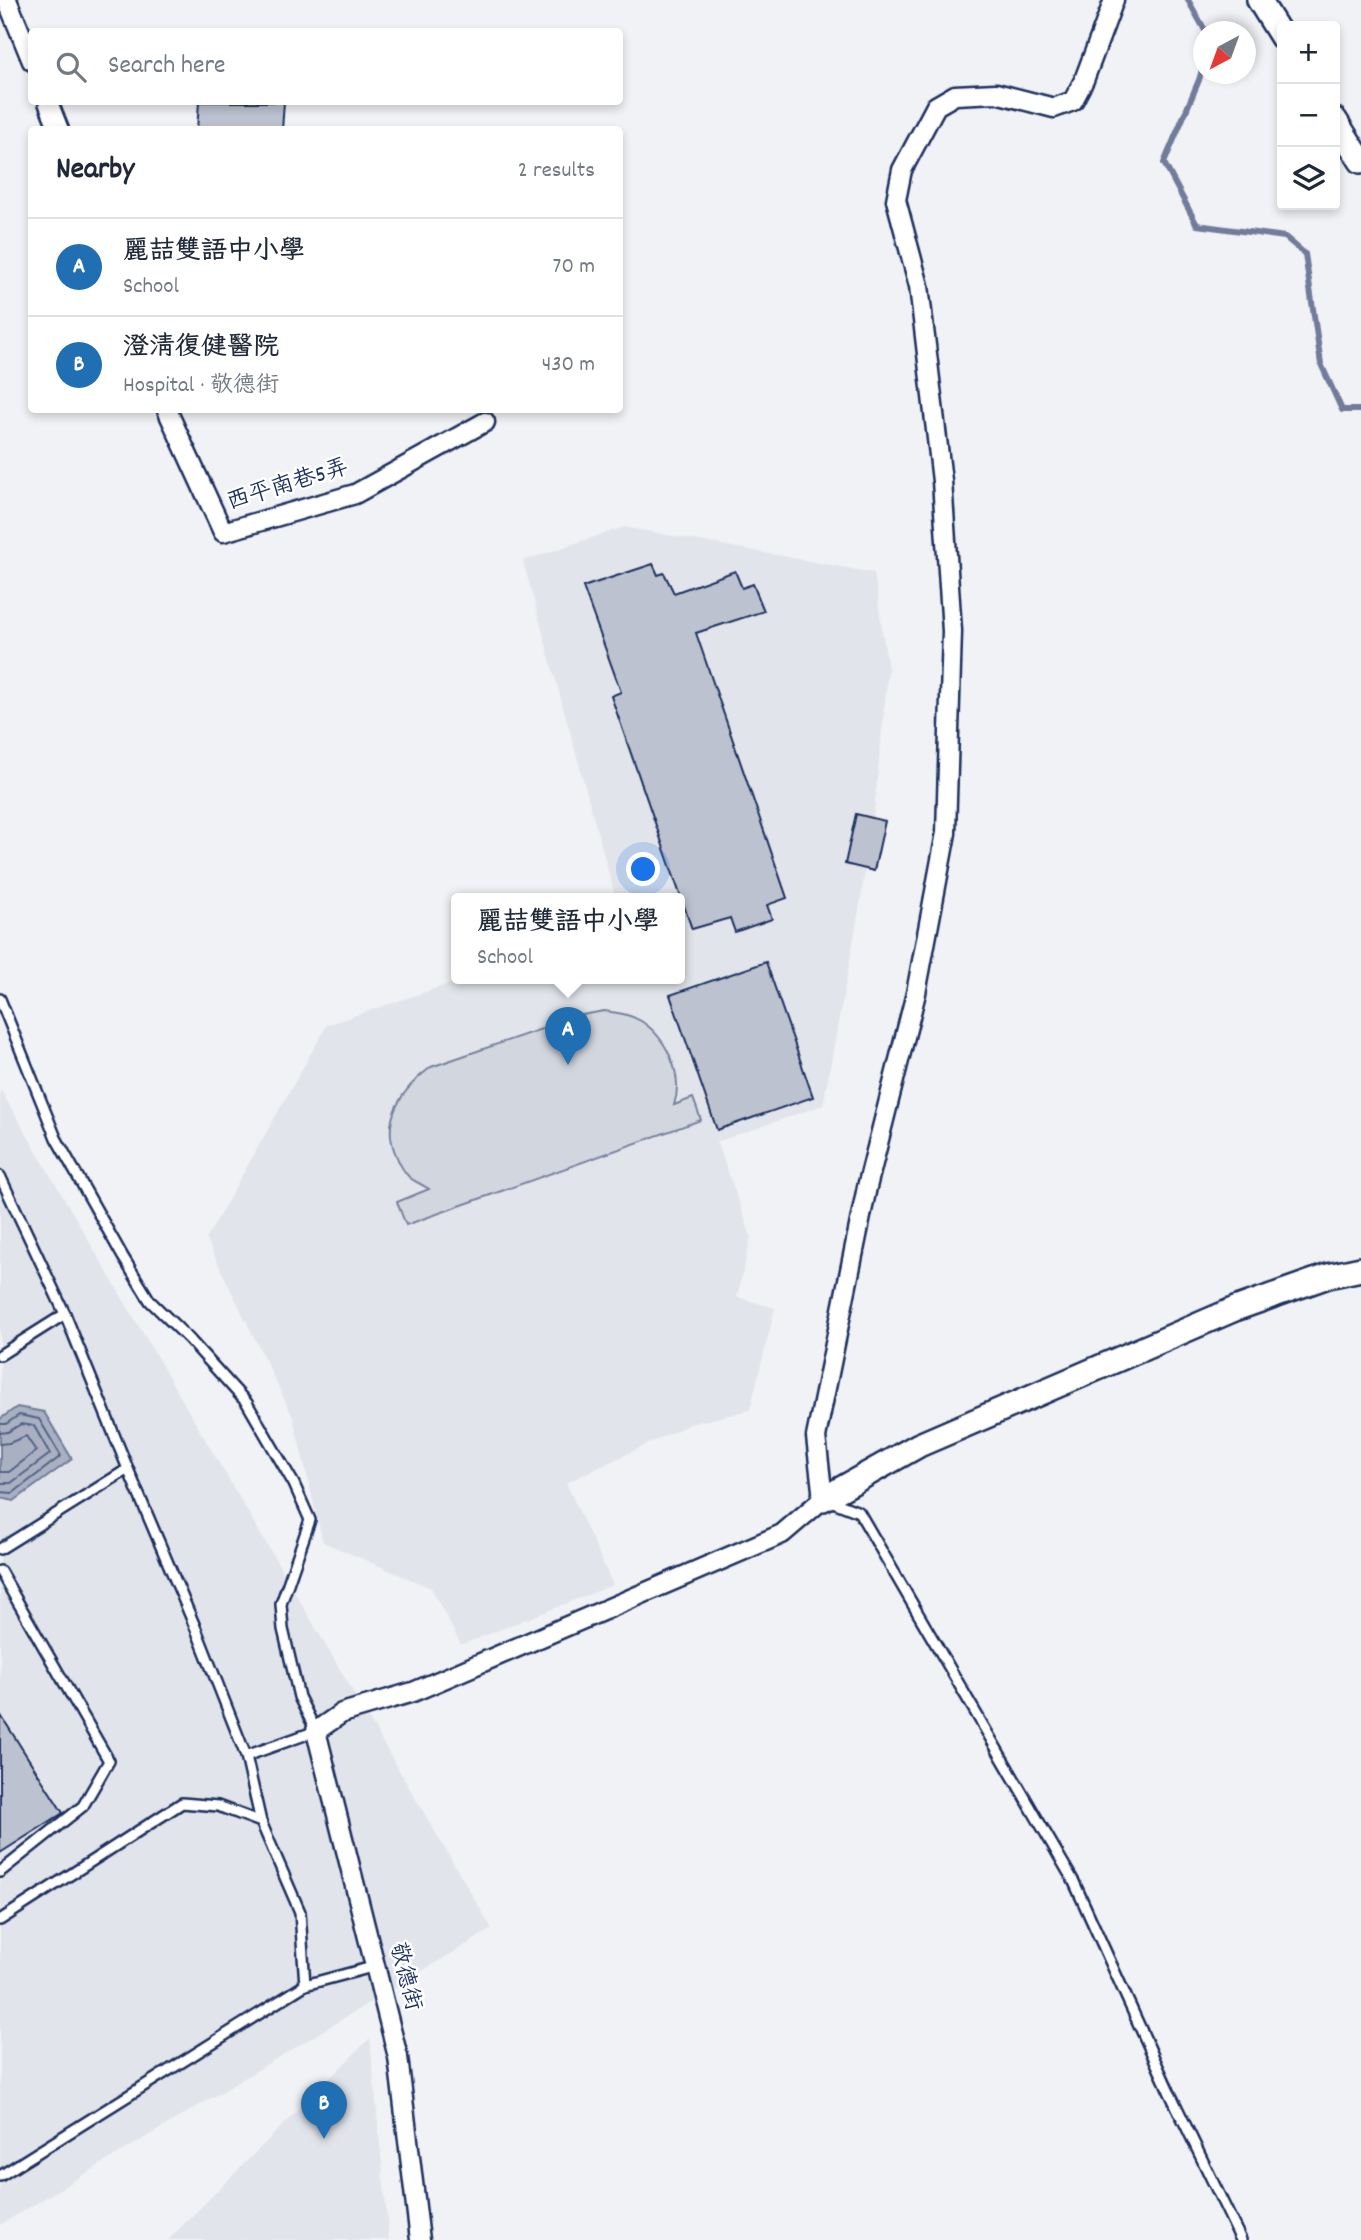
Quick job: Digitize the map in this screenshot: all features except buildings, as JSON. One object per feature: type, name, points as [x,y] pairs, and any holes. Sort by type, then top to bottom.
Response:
[{"type":"street","points":[[7,0],[28,51]]},
{"type":"street","points":[[824,1499],[816,1437],[867,1187],[916,993],[946,833],[952,631],[942,481],[919,286],[896,200],[902,170],[936,106],[956,95],[996,93],[1054,108],[1073,101],[1084,80],[1114,0]]},
{"type":"street","points":[[1259,0],[1277,29]]},
{"type":"street","points":[[49,105],[57,126]]},
{"type":"street","points":[[1340,128],[1361,161]]},
{"type":"street","name":"西平南巷5弄","points":[[168,413],[223,532],[355,494],[485,422]]},
{"type":"street","points":[[316,1731],[342,1713],[413,1692],[782,1534],[824,1499],[919,1446],[1222,1314],[1328,1276],[1361,1269]]},
{"type":"street","name":"敬德街","points":[[316,1731],[398,2057],[420,2240]]},
{"type":"lane","points":[[0,999],[56,1138],[123,1257],[150,1301],[247,1403],[294,1484],[310,1520],[281,1604],[283,1629],[299,1697],[316,1731],[246,1756]]},
{"type":"lane","points":[[0,1176],[65,1314],[246,1756],[261,1822],[300,1912],[305,1985]]},
{"type":"lane","points":[[0,1355],[65,1314]]},
{"type":"lane","points":[[0,1549],[128,1469]]},
{"type":"lane","points":[[824,1499],[859,1512],[1074,1882],[1168,2091],[1241,2240]]},
{"type":"lane","points":[[0,1571],[109,1761],[83,1806],[0,1872]]},
{"type":"lane","points":[[0,1920],[182,1803],[218,1806],[261,1822]]},
{"type":"lane","points":[[0,2176],[305,1985],[376,1966]]},
{"type":"shaded area","points":[[624,527],[874,573],[888,670],[874,812],[823,1105],[717,1142],[751,1236],[737,1297],[775,1308],[750,1410],[690,1424],[566,1483],[613,1585],[461,1645],[431,1588],[323,1542],[293,1417],[206,1239],[327,1025],[451,983],[685,984],[685,893],[614,893],[523,561]]},
{"type":"shaded area","points":[[604,1011],[637,1019],[659,1037],[675,1070],[677,1093],[674,1105],[693,1098],[701,1120],[406,1225],[397,1202],[429,1189],[406,1173],[392,1142],[391,1129],[397,1105],[411,1085],[431,1067],[582,1015]]},
{"type":"shaded area","points":[[0,1089],[492,1929],[0,2225]]},
{"type":"shaded area","points":[[370,2038],[389,2240],[168,2240]]},
{"type":"water","points":[[17,1407],[44,1412],[72,1459],[14,1501],[0,1498],[0,1419]]},
{"type":"waterway","points":[[1188,0],[1200,21]]},
{"type":"waterway","points":[[1197,84],[1164,163],[1197,225],[1285,237],[1305,254],[1321,364],[1342,410],[1361,410]]},
{"type":"place","name":"麗喆雙語中小學","points":[[568,1065]]},
{"type":"place","name":"澄清復健醫院","points":[[324,2139]]}]
